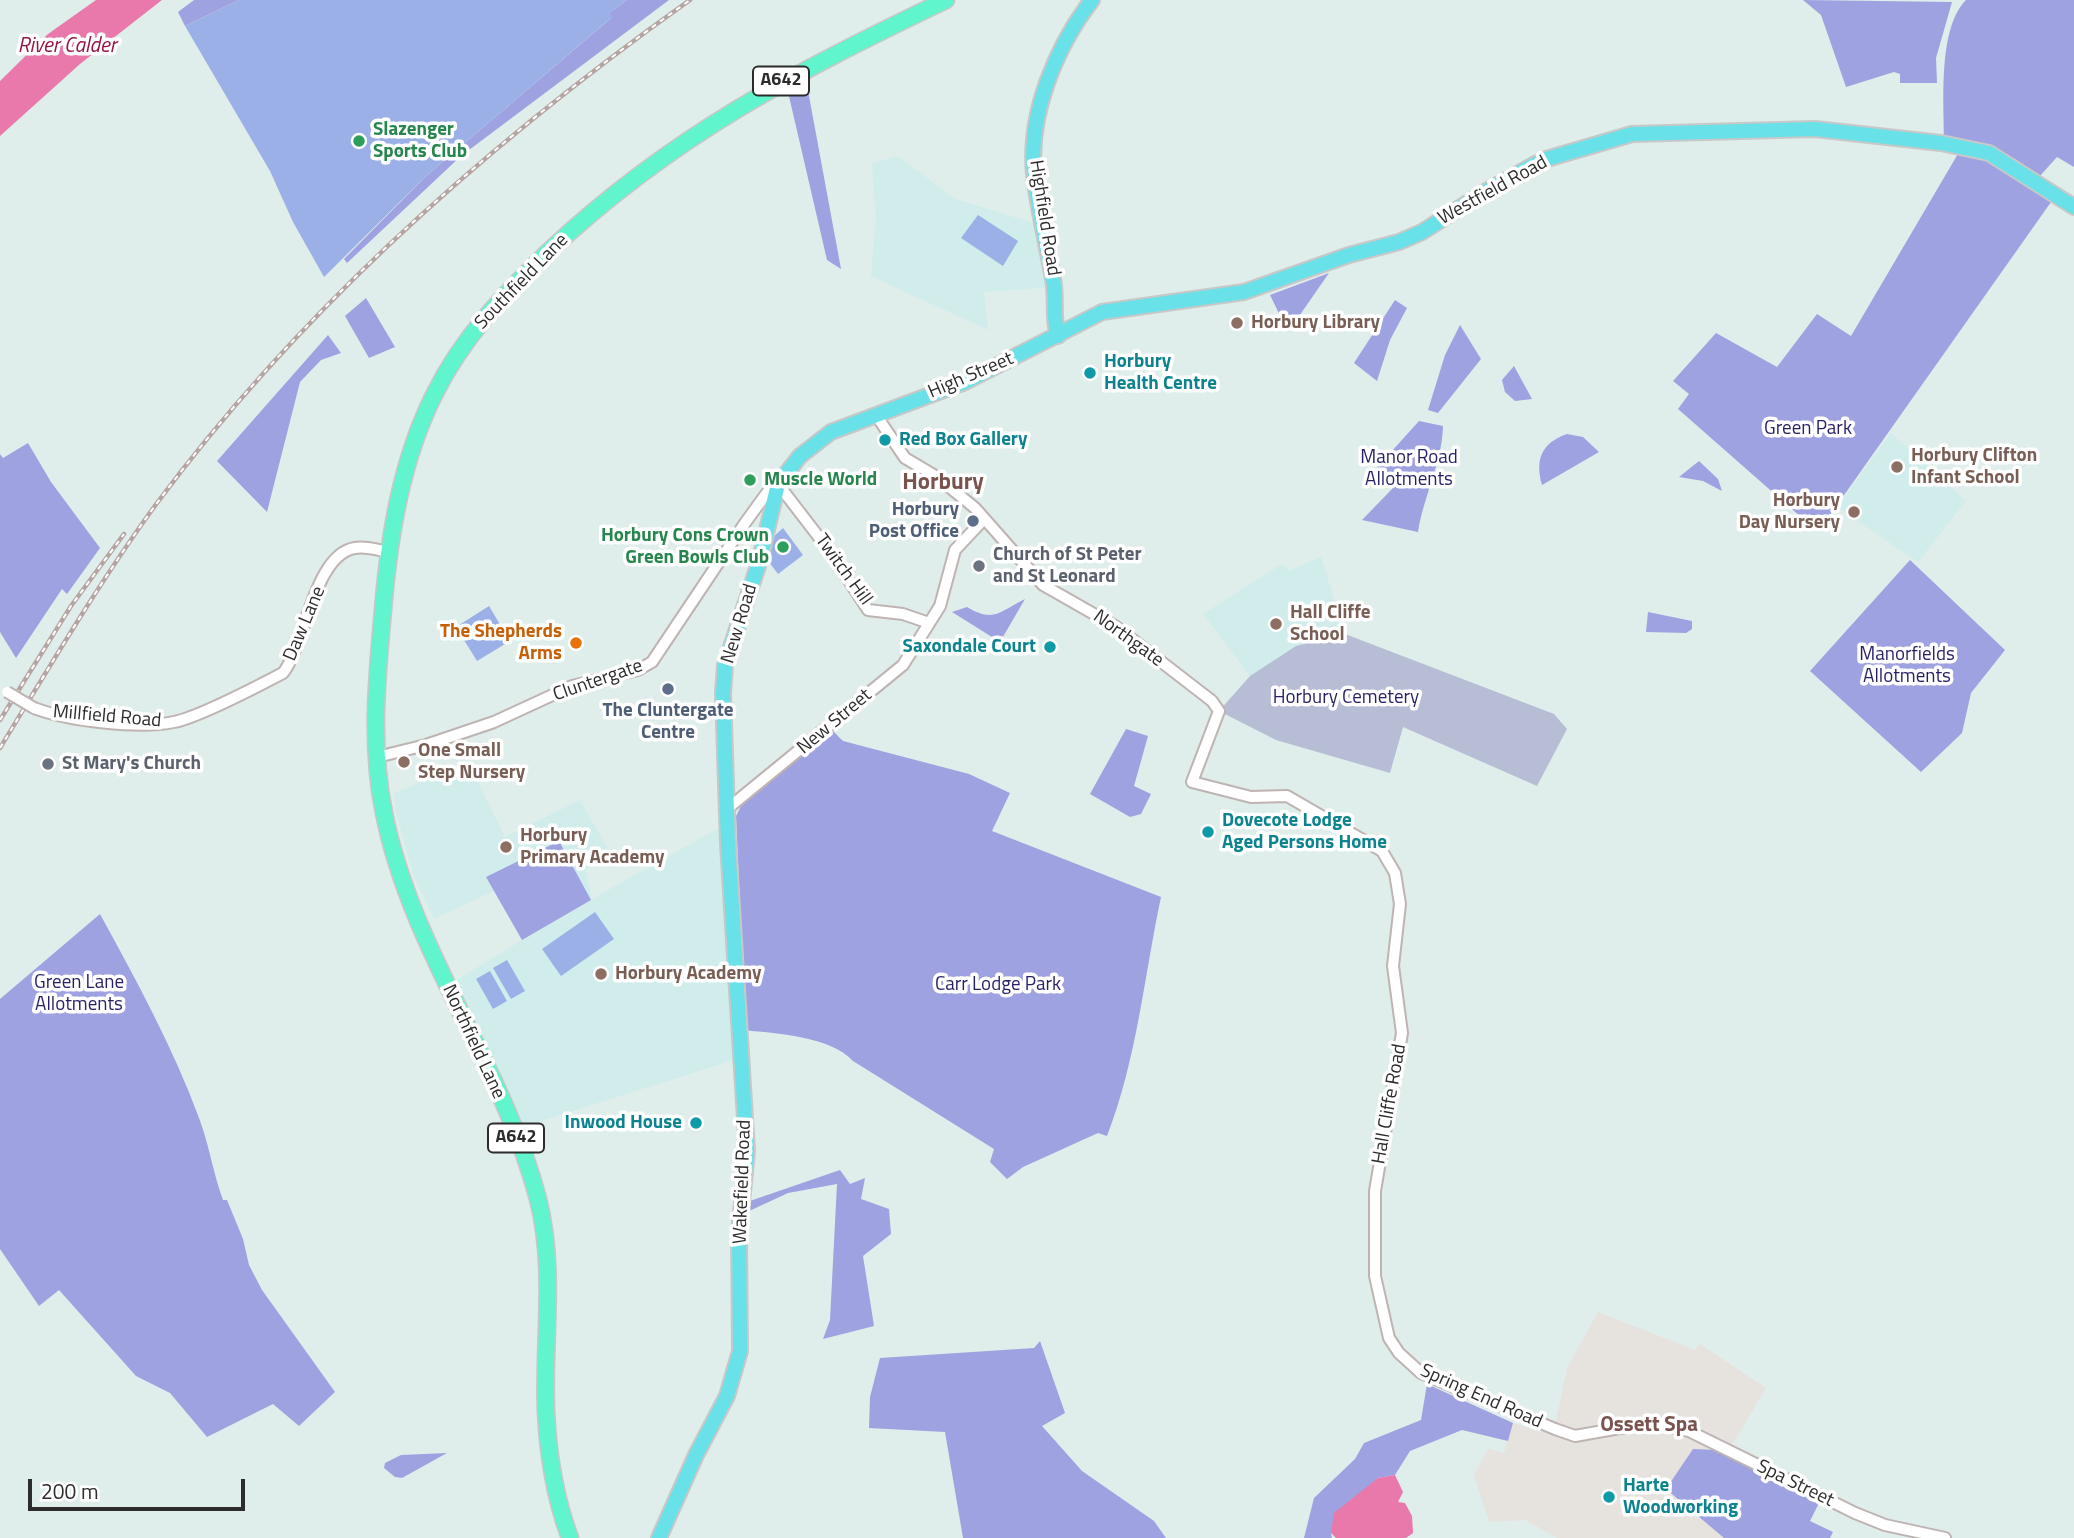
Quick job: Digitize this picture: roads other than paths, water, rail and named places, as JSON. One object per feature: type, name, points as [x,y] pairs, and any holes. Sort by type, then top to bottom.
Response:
[{"type":"highway","name":"Southfield Lane","points":[[377,757],[377,677],[388,552],[406,470],[432,398],[451,363],[485,316],[519,280],[627,182],[706,125],[778,83],[946,0]]},
{"type":"highway","name":"Northfield Lane","points":[[377,757],[384,813],[399,865],[444,981],[513,1130],[538,1200],[549,1278],[546,1411],[557,1504],[570,1538]]},
{"type":"main road","name":"Highfield Road","points":[[1058,336],[1052,318],[1055,287],[1034,173],[1038,114],[1057,61],[1092,0]]},
{"type":"main road","name":"Westfield Road","points":[[1181,303],[1244,292],[1349,255],[1399,242],[1422,232],[1483,193],[1543,160],[1632,134],[1815,129],[1941,143],[1989,153],[2074,207]]},
{"type":"main road","name":"High Street","points":[[778,484],[789,467],[821,438],[965,382],[1102,312],[1181,303]]},
{"type":"main road","name":"New Road","points":[[727,809],[725,665],[759,563],[778,484]]},
{"type":"main road","name":"Wakefield Road","points":[[659,1538],[696,1455],[727,1396],[740,1351],[739,1232],[747,1151],[727,809]]},
{"type":"street","name":"Northgate","points":[[876,415],[905,458],[937,477],[984,519],[1043,586],[1115,626],[1212,701],[1219,712],[1192,782]]},
{"type":"street","name":"Twitch Hill","points":[[778,484],[831,553],[868,610],[903,614],[929,623]]},
{"type":"street","name":"Cluntergate","points":[[377,757],[494,722],[572,686],[638,670],[652,662],[744,523],[769,490],[778,484]]},
{"type":"street","name":"New Street","points":[[727,809],[903,665],[948,586],[955,550],[984,519]]},
{"type":"street","name":"Daw Lane","points":[[177,722],[283,673],[312,604],[331,565],[340,554],[353,548],[388,552]]},
{"type":"street","name":"Millfield Road","points":[[4,691],[34,708],[95,719],[157,724],[177,722]]},
{"type":"street","name":"Hall Cliffe Road","points":[[1192,782],[1251,797],[1287,796],[1371,844],[1389,860],[1400,904],[1393,966],[1402,1033],[1376,1191]]},
{"type":"street","name":"Spring End Road","points":[[1376,1191],[1375,1276],[1378,1299],[1390,1338],[1410,1364],[1421,1373],[1475,1398],[1575,1436],[1647,1423]]},
{"type":"street","name":"Spa Street","points":[[1647,1423],[1689,1431],[1865,1517],[1945,1538]]},
{"type":"water","name":"River Calder","points":[[96,0],[162,0],[80,64],[0,136],[0,81],[48,34]]},
{"type":"water","points":[[1395,1475],[1403,1492],[1398,1502],[1405,1503],[1412,1516],[1413,1533],[1406,1538],[1336,1538],[1331,1533],[1334,1513],[1378,1478]]},
{"type":"railway","points":[[0,748],[115,563],[157,503],[274,361],[404,231],[472,170],[616,54],[690,0]]},
{"type":"railway","points":[[0,720],[71,606],[124,534]]},
{"type":"place","name":"Slazenger Sports Club","points":[[359,141]]},
{"type":"place","name":"Horbury Library","points":[[1237,323]]},
{"type":"place","name":"Horbury Health Centre","points":[[1090,373]]},
{"type":"place","name":"Red Box Gallery","points":[[885,440]]},
{"type":"place","name":"Horbury Clifton Infant School","points":[[1897,467]]},
{"type":"place","name":"Muscle World","points":[[750,480]]},
{"type":"place","name":"Horbury Day Nursery","points":[[1854,512]]},
{"type":"place","name":"Horbury Post Office","points":[[973,521]]},
{"type":"place","name":"Horbury Cons Crown Green Bowls Club","points":[[783,547]]},
{"type":"place","name":"Church of St Peter and St Leonard","points":[[979,566]]},
{"type":"place","name":"Hall Cliffe School","points":[[1276,624]]},
{"type":"place","name":"The Shepherds Arms","points":[[576,643]]},
{"type":"place","name":"Saxondale Court","points":[[1050,647]]},
{"type":"place","name":"The Cluntergate Centre","points":[[668,689]]},
{"type":"place","name":"One Small Step Nursery","points":[[404,762]]},
{"type":"place","name":"St Mary's Church","points":[[48,764]]},
{"type":"place","name":"Dovecote Lodge Aged Persons Home","points":[[1208,832]]},
{"type":"place","name":"Horbury Primary Academy","points":[[506,847]]},
{"type":"place","name":"Horbury Academy","points":[[601,974]]},
{"type":"place","name":"Inwood House","points":[[696,1123]]},
{"type":"place","name":"Harte Woodworking","points":[[1609,1497]]},
{"type":"district","name":"Horbury","points":[[943,483]]},
{"type":"district","name":"Ossett Spa","points":[[1649,1426]]},
{"type":"park label","name":"Green Park","points":[[1808,429]]},
{"type":"park label","name":"Manor Road Allotments","points":[[1409,469]]},
{"type":"park label","name":"Manorfields Allotments","points":[[1907,666]]},
{"type":"park label","name":"Horbury Cemetery","points":[[1346,698]]},
{"type":"park label","name":"Carr Lodge Park","points":[[998,985]]},
{"type":"park label","name":"Green Lane Allotments","points":[[79,994]]}]
